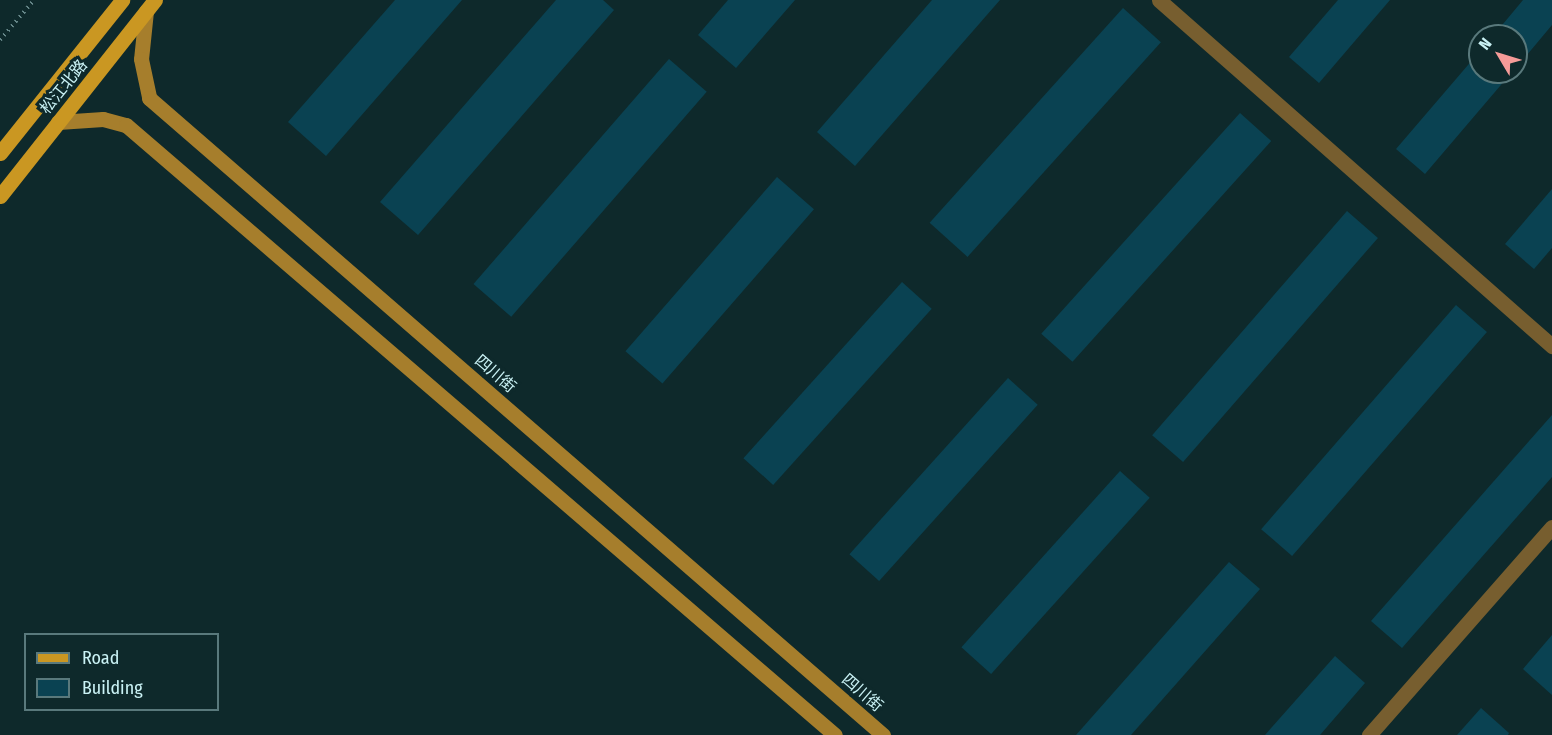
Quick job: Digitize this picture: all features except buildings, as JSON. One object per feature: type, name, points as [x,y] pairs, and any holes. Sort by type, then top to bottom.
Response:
[{"type":"main road","name":"松江北路","points":[[0,153],[122,0]]},
{"type":"main road","name":"松江北路","points":[[0,195],[151,6]]},
{"type":"main road","name":"四川街","points":[[151,6],[141,59],[149,98],[883,735]]},
{"type":"main road","points":[[58,122],[103,119],[126,126],[835,735]]},
{"type":"street","points":[[1159,0],[1552,346]]},
{"type":"street","points":[[1369,735],[1552,526]]},
{"type":"path","points":[[0,40],[34,0]]}]
